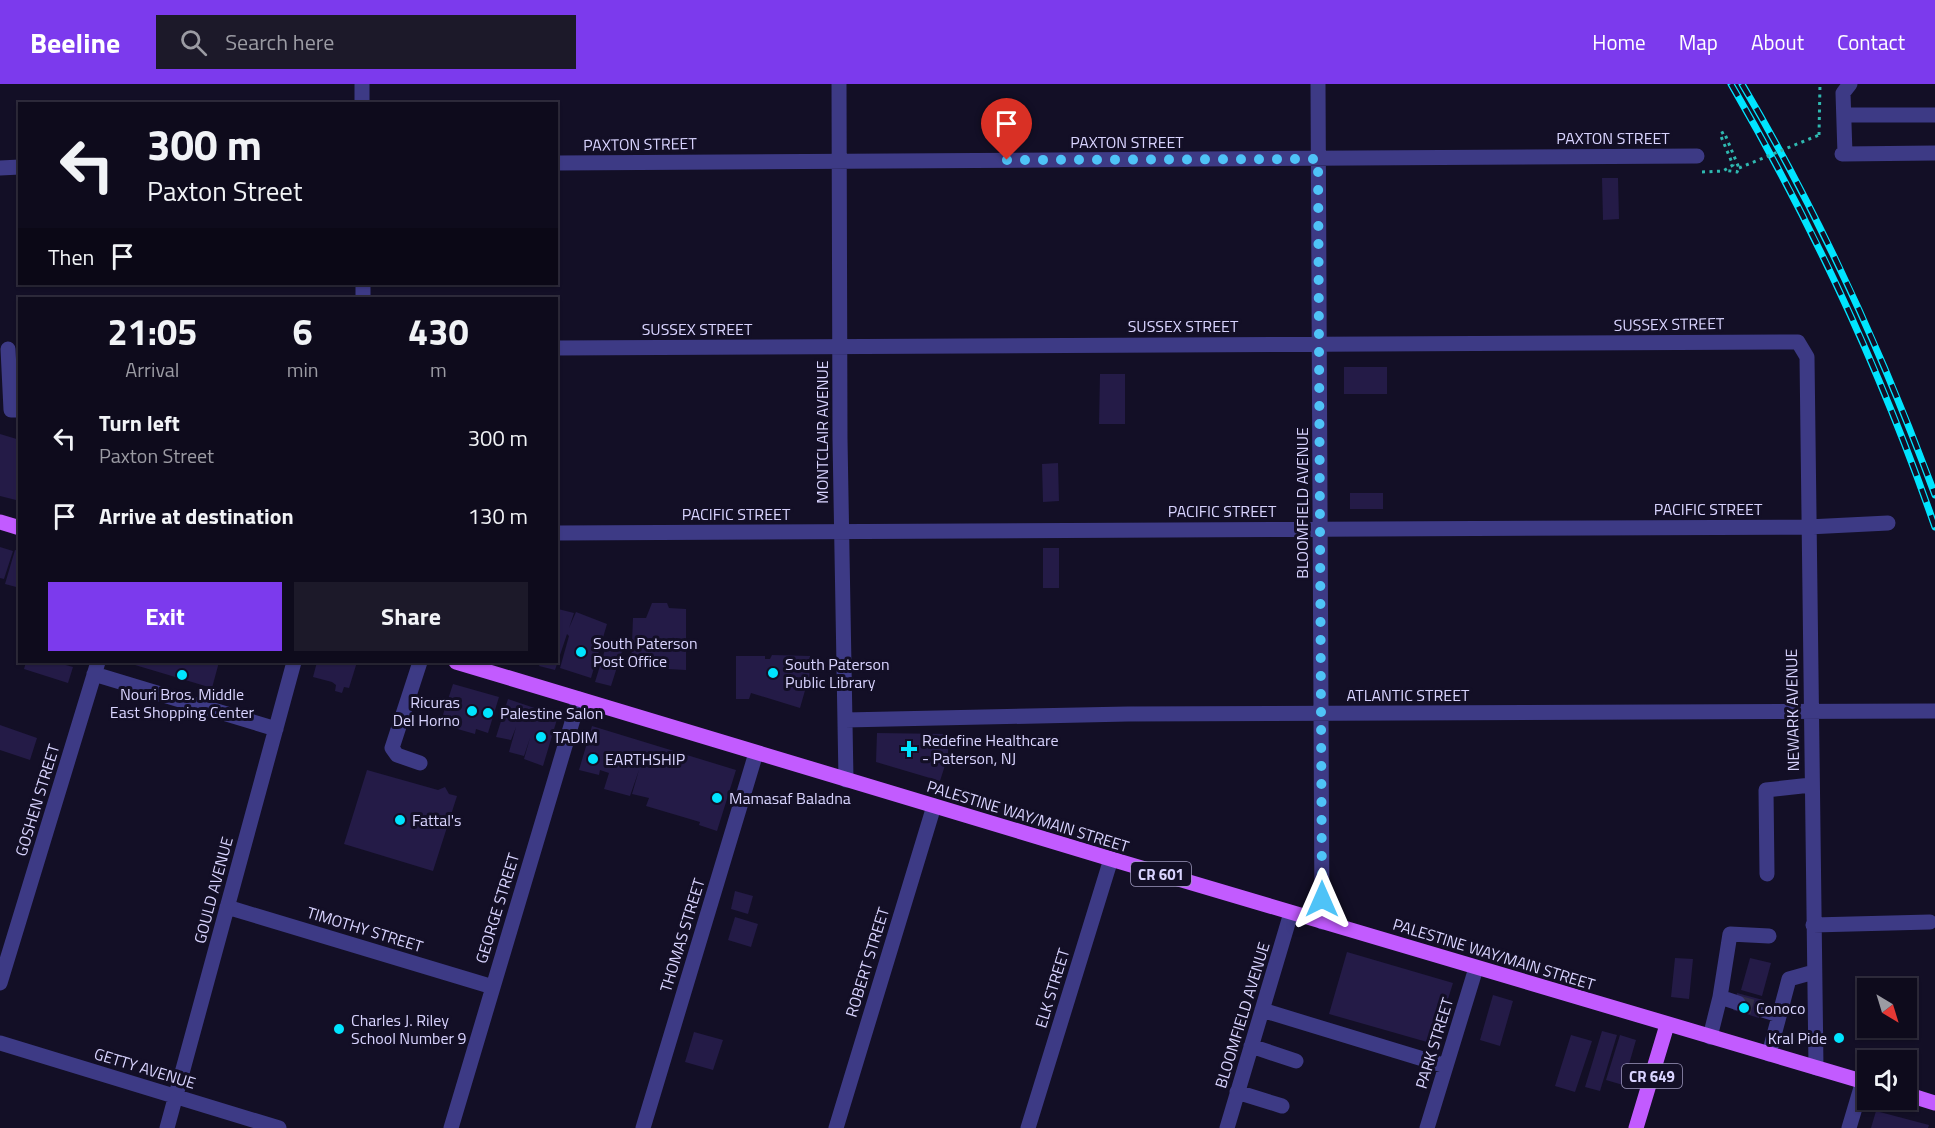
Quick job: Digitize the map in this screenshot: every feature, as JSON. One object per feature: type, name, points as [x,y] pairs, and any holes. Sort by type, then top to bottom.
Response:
[{"type":"main road","points":[[0,522],[18,527]]},
{"type":"main road","name":"PALESTINE WAY/MAIN STREET","points":[[459,663],[1291,913],[1857,1080]]},
{"type":"main road","name":"CR 649","points":[[1636,1128],[1667,1025]]},
{"type":"main road","points":[[1917,1097],[1935,1103]]},
{"type":"street","points":[[362,84],[362,102]]},
{"type":"street","name":"MONTCLAIR AVENUE","points":[[839,84],[841,531],[846,780]]},
{"type":"street","name":"BLOOMFIELD AVENUE","points":[[1318,84],[1322,922]]},
{"type":"street","points":[[1850,84],[1843,93],[1843,154],[1935,153]]},
{"type":"street","points":[[1844,115],[1935,115]]},
{"type":"street","name":"PAXTON STREET","points":[[558,163],[1697,156]]},
{"type":"street","points":[[0,168],[18,167]]},
{"type":"street","name":"SUSSEX STREET","points":[[558,348],[1793,340],[1805,351]]},
{"type":"street","points":[[9,349],[11,410],[18,410]]},
{"type":"street","name":"NEWARK AVENUE","points":[[1805,351],[1816,1068]]},
{"type":"street","name":"PACIFIC STREET","points":[[558,533],[1808,527],[1888,523]]},
{"type":"street","name":"GOULD AVENUE","points":[[167,1128],[294,663]]},
{"type":"street","points":[[420,663],[392,748],[398,755],[420,763]]},
{"type":"street","points":[[96,668],[276,729]]},
{"type":"street","name":"GOSHEN STREET","points":[[0,983],[96,668]]},
{"type":"street","name":"GEORGE STREET","points":[[451,1128],[579,699]]},
{"type":"street","name":"ATLANTIC STREET","points":[[845,720],[1321,713],[1935,711]]},
{"type":"street","name":"THOMAS STREET","points":[[643,1128],[756,753]]},
{"type":"street","points":[[1767,874],[1766,790],[1811,785]]},
{"type":"street","name":"ROBERT STREET","points":[[836,1128],[934,806]]},
{"type":"street","name":"ELK STREET","points":[[1029,1128],[1111,859]]},
{"type":"street","name":"TIMOTHY STREET","points":[[227,907],[493,987]]},
{"type":"street","name":"BLOOMFIELD AVENUE","points":[[1227,1128],[1291,913]]},
{"type":"street","points":[[1814,926],[1930,921]]},
{"type":"street","points":[[1710,1037],[1720,997],[1730,934],[1769,936]]},
{"type":"street","name":"PARK STREET","points":[[1427,1128],[1476,968]]},
{"type":"street","points":[[1769,1054],[1789,979],[1814,972]]},
{"type":"street","points":[[1720,997],[1738,1003]]},
{"type":"street","points":[[1262,1010],[1446,1066]]},
{"type":"street","points":[[1763,1010],[1779,1015]]},
{"type":"street","name":"GETTY AVENUE","points":[[0,1043],[279,1128]]},
{"type":"street","points":[[1251,1046],[1296,1061]]},
{"type":"street","points":[[1237,1092],[1282,1106]]},
{"type":"street","points":[[1849,1128],[1857,1105]]},
{"type":"path","points":[[1700,172],[1724,170],[1737,172],[1739,168],[1819,135],[1820,84]]},
{"type":"path","points":[[1724,170],[1733,165],[1720,134],[1724,132],[1739,168]]},
{"type":"building","points":[[1602,178],[1618,178],[1619,219],[1603,220]]},
{"type":"building","points":[[1344,367],[1387,367],[1387,394],[1344,394]]},
{"type":"building","points":[[1100,374],[1125,374],[1125,424],[1099,424]]},
{"type":"building","points":[[0,434],[18,439],[18,494],[16,500],[0,496]]},
{"type":"building","points":[[1058,463],[1059,501],[1043,502],[1042,464]]},
{"type":"building","points":[[1350,493],[1383,493],[1383,509],[1350,509]]},
{"type":"building","points":[[0,547],[13,551],[4,579],[0,578]]},
{"type":"building","points":[[1043,548],[1059,548],[1059,588],[1043,588]]},
{"type":"building","points":[[15,550],[18,551],[18,587],[5,584]]},
{"type":"building","points":[[652,603],[667,603],[669,608],[686,609],[686,670],[631,667],[633,618],[646,618]]},
{"type":"building","name":"South Paterson Post Office","points":[[558,609],[574,613],[569,628],[576,612],[607,624],[591,678],[560,668],[569,636],[567,634],[558,661]]},
{"type":"building","points":[[617,640],[625,642],[611,686],[595,682],[607,643],[612,645]]},
{"type":"building","name":"South Paterson Public Library","points":[[772,655],[810,656],[809,687],[806,687],[800,708],[751,693],[749,699],[736,699],[736,656],[765,656],[765,659],[770,659]]},
{"type":"building","points":[[26,663],[59,663],[73,667],[68,683],[24,669]]},
{"type":"building","name":"Nouri Bros. Middle East Shopping Center","points":[[128,663],[219,663],[212,688]]},
{"type":"building","points":[[317,663],[357,663],[349,688],[344,687],[342,693],[335,691],[336,685],[332,682],[313,677]]},
{"type":"building","name":"South Paterson Post Office","points":[[540,663],[557,663],[555,670],[539,666]]},
{"type":"building","points":[[453,684],[499,697],[488,733],[476,729],[475,734],[440,724]]},
{"type":"building","points":[[508,699],[558,716],[543,766],[524,759],[530,738],[524,756],[509,752],[516,727],[511,740],[496,737]]},
{"type":"building","points":[[0,725],[37,738],[30,760],[0,750]]},
{"type":"building","points":[[592,726],[736,770],[717,831],[699,825],[700,822],[646,806],[649,798],[632,794],[639,770],[630,796],[604,789],[609,773],[600,770],[599,775],[579,770]]},
{"type":"building","points":[[877,733],[948,734],[948,756],[940,781],[876,762]]},
{"type":"building","name":"Fattal's","points":[[367,770],[438,790],[445,787],[449,794],[457,796],[433,871],[344,844]]},
{"type":"building","points":[[735,891],[753,896],[748,914],[731,909]]},
{"type":"building","points":[[735,917],[758,924],[751,947],[728,940]]},
{"type":"building","points":[[1347,952],[1453,983],[1434,1044],[1329,1014]]},
{"type":"building","points":[[1675,958],[1693,959],[1689,999],[1671,997]]},
{"type":"building","points":[[1750,958],[1771,963],[1762,996],[1741,990]]},
{"type":"building","points":[[1737,993],[1763,1000],[1759,1018],[1733,1010]]},
{"type":"building","points":[[1493,995],[1513,1001],[1500,1046],[1480,1040]]},
{"type":"building","points":[[1602,1031],[1617,1035],[1600,1091],[1585,1087]]},
{"type":"building","points":[[694,1032],[723,1040],[713,1070],[685,1062]]},
{"type":"building","points":[[1571,1035],[1592,1041],[1575,1092],[1555,1086]]},
{"type":"building","points":[[1620,1035],[1636,1040],[1623,1085],[1606,1080]]},
{"type":"building","points":[[1876,1111],[1929,1125],[1928,1128],[1871,1128]]},
{"type":"tunnel","points":[[1738,1003],[1763,1010]]},
{"type":"railway","points":[[1731,84],[1790,192],[1844,301],[1892,412],[1935,527]]},
{"type":"railway","points":[[1742,84],[1798,184],[1848,285],[1915,442],[1935,495]]},
{"type":"place","name":"South Paterson Post Office","points":[[581,652]]},
{"type":"place","name":"South Paterson Public Library","points":[[773,673]]},
{"type":"place","name":"Nouri Bros. Middle East Shopping Center","points":[[182,675]]},
{"type":"place","name":"Ricuras Del Horno","points":[[472,711]]},
{"type":"place","name":"Palestine Salon","points":[[488,713]]},
{"type":"place","name":"TADIM","points":[[541,737]]},
{"type":"place","name":"Redefine Healthcare - Paterson, NJ","points":[[909,749]]},
{"type":"place","name":"EARTHSHIP","points":[[593,759]]},
{"type":"place","name":"Mamasaf Baladna","points":[[717,798]]},
{"type":"place","name":"Fattal's","points":[[400,820]]},
{"type":"place","name":"Conoco","points":[[1744,1008]]},
{"type":"place","name":"Charles J. Riley School Number 9","points":[[339,1029]]},
{"type":"place","name":"Kral Pide","points":[[1839,1038]]},
{"type":"route","points":[[1007,160],[1318,159],[1322,899]]}]
